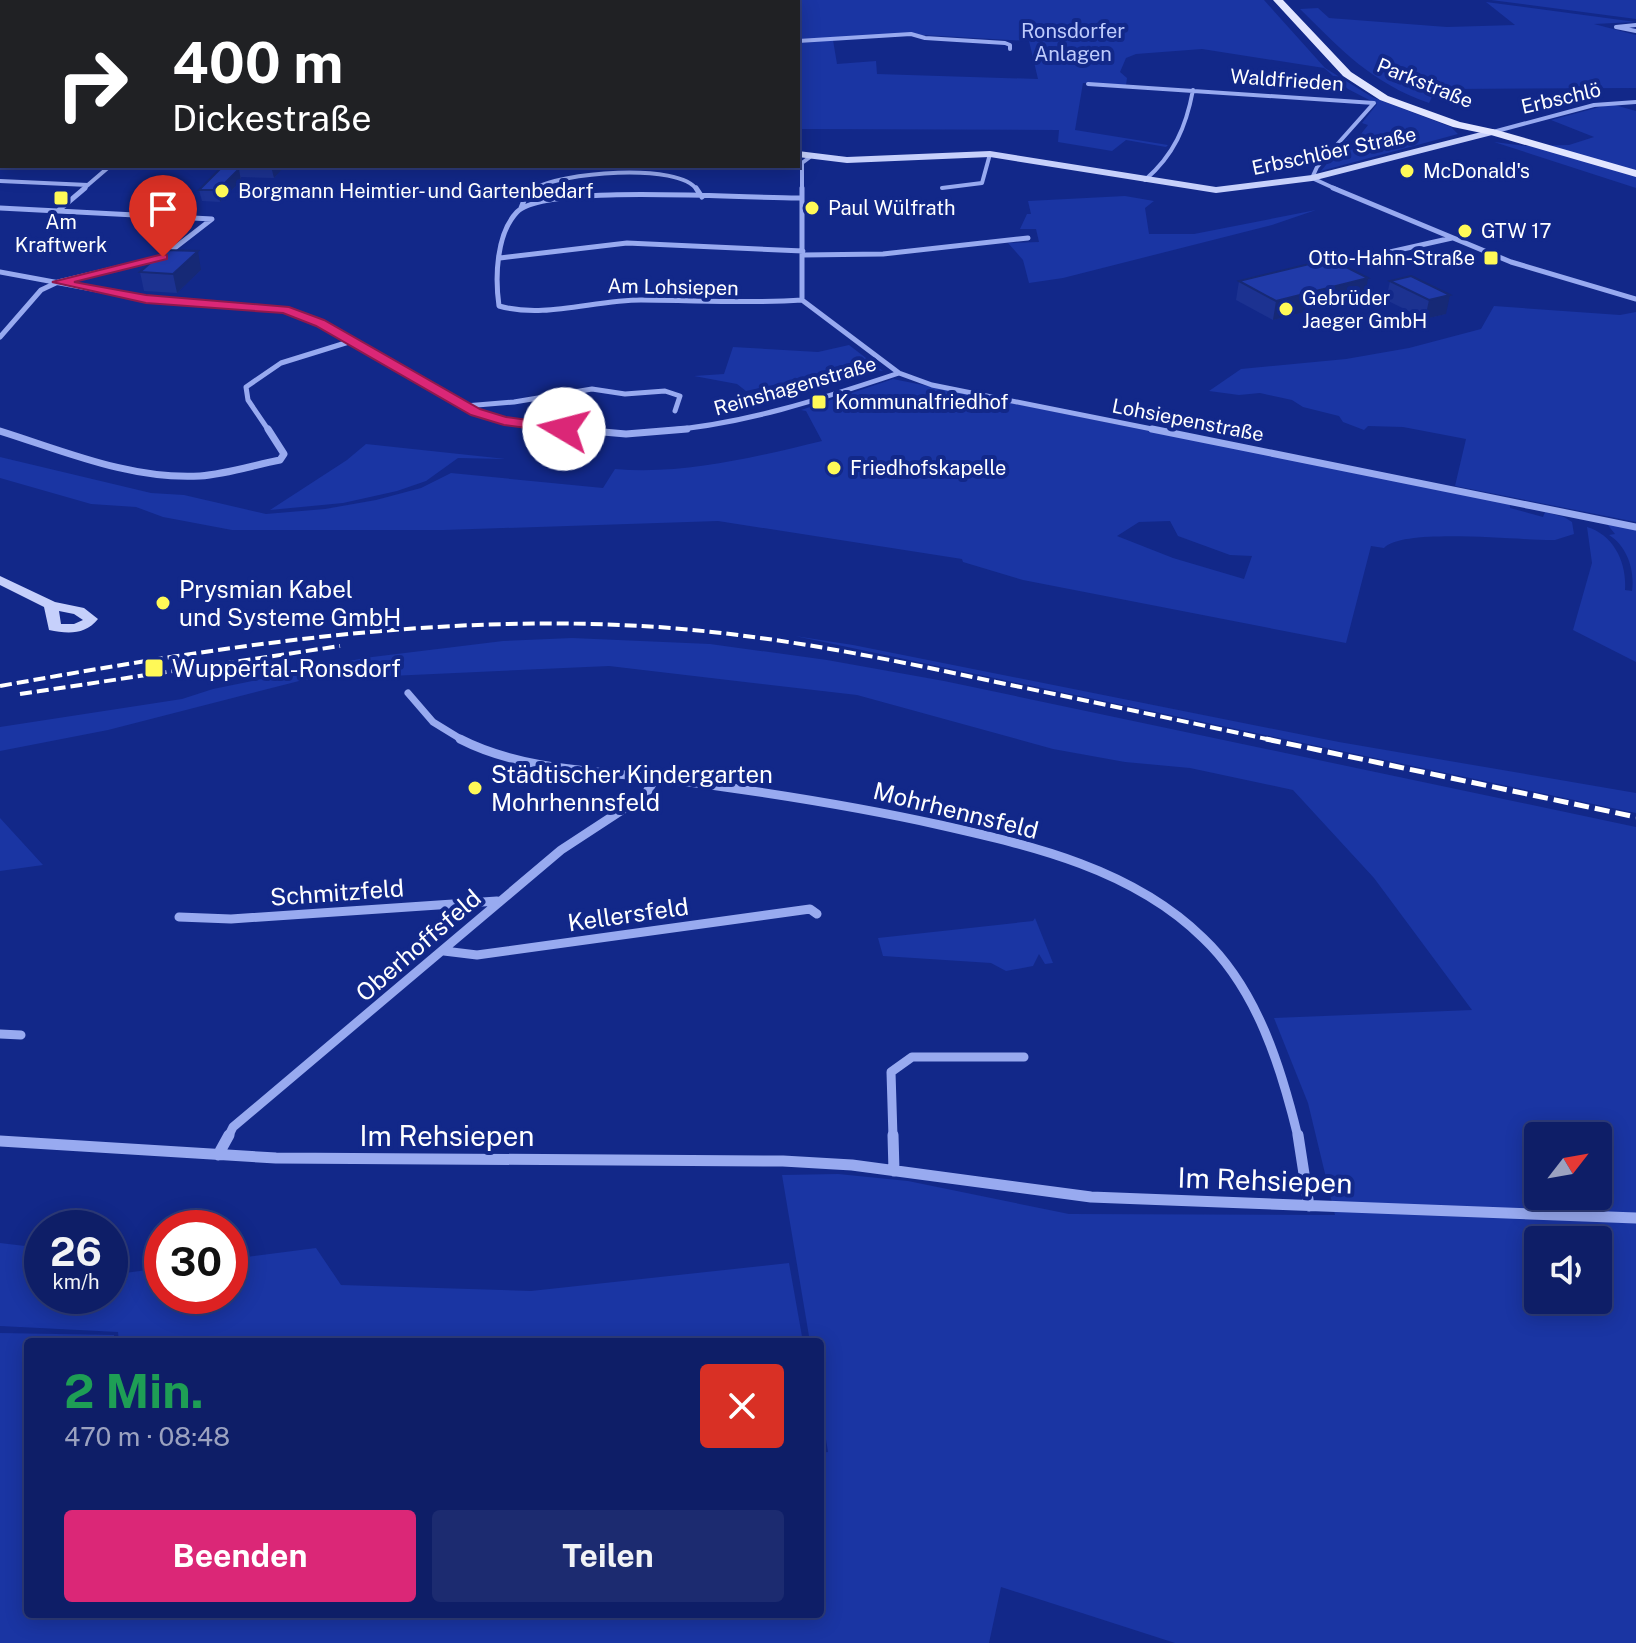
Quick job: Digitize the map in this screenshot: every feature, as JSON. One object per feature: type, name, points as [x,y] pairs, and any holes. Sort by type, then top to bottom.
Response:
[{"type":"main road","name":"Parkstraße","points":[[1278,0],[1347,74],[1384,98],[1457,125],[1493,132],[1636,174]]},
{"type":"main road","name":"Parkstraße","points":[[1342,67],[1405,99],[1484,126],[1493,132]]},
{"type":"street","points":[[800,41],[911,34],[925,38],[1005,43],[1010,45],[1010,49]]},
{"type":"street","name":"Waldfrieden","points":[[1088,84],[1375,104],[1317,167],[1312,178]]},
{"type":"street","points":[[1145,180],[1170,158],[1187,126],[1193,90]]},
{"type":"street","name":"Erbschlö","points":[[1493,132],[1594,105],[1636,102]]},
{"type":"street","points":[[1457,125],[1466,135],[1464,141]]},
{"type":"street","name":"Erbschlöer Straße","points":[[800,154],[847,160],[990,154],[1216,190],[1312,178],[1493,132]]},
{"type":"street","points":[[942,188],[982,183],[990,154]]},
{"type":"street","points":[[802,300],[802,163],[810,157]]},
{"type":"street","points":[[59,211],[108,168]]},
{"type":"street","name":"Am Lohsiepen","points":[[702,197],[692,181],[681,177],[581,175],[539,183],[524,199],[511,222],[500,258],[499,306],[512,312],[531,312],[638,300],[753,304],[802,300]]},
{"type":"street","points":[[1312,178],[1452,238],[1555,277],[1636,299]]},
{"type":"street","points":[[0,181],[88,185]]},
{"type":"street","points":[[521,208],[552,200],[599,196],[801,198]]},
{"type":"street","points":[[0,208],[207,218],[211,222],[163,257],[58,282],[41,290],[0,337]]},
{"type":"street","points":[[803,253],[883,254],[1028,238]]},
{"type":"street","points":[[1326,265],[1342,265],[1452,238]]},
{"type":"street","name":"Am Lohsiepen","points":[[500,258],[627,243],[803,253]]},
{"type":"street","name":"Reinshagenstraße","points":[[0,272],[146,299],[285,310],[304,316],[352,341],[463,406],[504,421],[564,429],[626,434],[668,432],[771,413],[899,373]]},
{"type":"street","name":"Lohsiepenstraße","points":[[802,300],[899,373],[932,385],[1636,527]]},
{"type":"street","points":[[0,431],[132,469],[179,477],[203,476],[280,460],[284,454],[248,400],[246,387],[270,369],[352,341]]},
{"type":"street","points":[[463,406],[514,402],[592,389],[625,394],[670,392],[680,396],[675,411]]},
{"type":"street","points":[[0,580],[51,605]]},
{"type":"street","name":"Mohrhennsfeld","points":[[408,693],[419,711],[447,732],[499,755],[835,802],[993,837],[1093,868],[1139,888],[1206,940],[1241,987],[1272,1054],[1293,1116],[1306,1174],[1309,1206]]},
{"type":"street","name":"Oberhoffsfeld","points":[[218,1155],[233,1127],[561,850],[645,795],[655,779]]},
{"type":"street","name":"Schmitzfeld","points":[[179,917],[231,919],[498,901]]},
{"type":"street","name":"Kellersfeld","points":[[444,951],[477,955],[810,909],[817,914]]},
{"type":"street","points":[[0,1034],[21,1035]]},
{"type":"street","points":[[894,1171],[891,1072],[912,1057],[1024,1057]]},
{"type":"street","name":"Im Rehsiepen","points":[[0,1141],[276,1158],[783,1161],[894,1171],[1091,1197],[1636,1218]]},
{"type":"green space","name":"Ronsdorfer Anlagen","points":[[800,0],[1264,0],[1325,68],[1372,97],[1451,127],[1458,134],[1321,171],[1346,140],[1362,142],[1367,137],[1361,134],[1368,125],[1362,123],[1377,104],[1348,89],[1324,68],[1202,49],[1136,54],[1126,58],[1120,72],[1127,78],[1126,85],[1083,83],[1075,130],[1168,145],[1166,147],[1126,140],[1112,151],[1058,142],[1059,130],[800,129]],"holes":[[[923,35],[1029,41],[1038,79],[877,74],[876,61],[837,64],[833,40]]]},
{"type":"green space","points":[[1491,0],[1636,0],[1636,19]]},
{"type":"green space","points":[[1486,2],[1636,22],[1594,24],[1636,35],[1636,88],[1446,89],[1434,93],[1429,103],[1408,95],[1358,64],[1300,9],[1318,8],[1329,18],[1447,27],[1515,25]]},
{"type":"green space","points":[[1611,104],[1636,111],[1636,188],[1494,142],[1527,146],[1569,145],[1594,137],[1551,120]]},
{"type":"green space","points":[[1125,196],[1154,201],[1145,208],[1149,234],[1194,234],[1316,210],[1272,225],[1063,278],[1029,283],[1023,260],[1008,243],[1039,242],[1036,229],[1020,229],[1027,214],[1031,214],[1028,201]]},
{"type":"green space","points":[[1494,306],[1620,315],[1636,312],[1636,522],[1455,486],[1466,439],[1403,427],[1368,426],[1364,430],[1343,422],[1339,416],[1303,407],[1292,400],[1260,393],[1239,395],[1209,391],[1241,369],[1346,359],[1409,348],[1481,329]]},
{"type":"green space","points":[[849,345],[883,371],[876,370],[820,389],[805,378],[746,391],[737,384],[694,376],[724,374],[733,347],[818,352]]},
{"type":"green space","points":[[893,379],[1510,504],[1510,508],[1543,517],[1545,512],[1564,517],[1572,522],[1574,534],[1555,540],[1465,536],[1415,538],[1384,548],[1371,546],[1346,643],[1023,580],[963,562],[962,559],[718,521],[444,530],[232,530],[163,517],[136,507],[91,504],[0,478],[0,457],[151,493],[184,495],[266,514],[325,509],[376,500],[421,488],[451,473],[603,488],[615,469],[694,467],[822,441],[806,411],[801,410]],"holes":[[[1170,521],[1178,536],[1230,555],[1252,556],[1244,579],[1173,558],[1117,536],[1139,522]]]},
{"type":"green space","points":[[366,444],[506,459],[458,458],[426,481],[397,491],[343,503],[270,510],[347,460]]},
{"type":"green space","points":[[1607,524],[1636,529],[1636,662],[1573,630],[1592,563],[1587,527],[1605,536],[1617,551],[1624,570],[1625,590],[1632,591],[1628,559],[1621,545],[1609,535],[1615,534]]},
{"type":"green space","points":[[795,636],[1339,742],[1636,793],[1636,813]]},
{"type":"green space","points":[[572,638],[710,644],[827,660],[944,681],[1636,827],[1636,1643],[1175,1643],[1001,1587],[989,1643],[0,1643],[0,1333],[114,1335],[114,1338],[24,1338],[24,1618],[824,1618],[824,1452],[828,1452],[824,1426],[824,1338],[809,1338],[782,1175],[838,1174],[908,1181],[1069,1214],[1335,1215],[1308,1103],[1274,1018],[1472,1010],[1374,878],[1293,790],[1190,768],[1125,762],[1053,749],[857,695],[609,666],[303,680],[108,730],[0,751],[0,727],[182,699],[213,689],[364,658],[503,641]]},
{"type":"green space","points":[[0,818],[43,865],[0,871]]},
{"type":"green space","points":[[1035,918],[1053,963],[1045,964],[1039,954],[1033,966],[1006,971],[991,963],[883,956],[878,938],[1033,921]]},
{"type":"green space","points":[[0,1243],[24,1246],[24,1314],[128,1314],[128,1273],[144,1270],[144,1314],[248,1314],[248,1257],[316,1248],[341,1285],[531,1291],[789,1263],[802,1338],[119,1338],[118,1332],[0,1326]]},
{"type":"building","points":[[221,168],[239,169],[218,190],[199,190]]},
{"type":"building","points":[[165,250],[198,251],[173,274],[140,272]]},
{"type":"building","points":[[1330,259],[1368,278],[1276,301],[1239,281]]},
{"type":"building","points":[[1411,276],[1450,295],[1429,300],[1390,281]]},
{"type":"railway","points":[[0,686],[163,658],[327,636],[491,624],[657,627],[743,636],[870,656],[1276,741]]},
{"type":"railway","points":[[20,694],[340,646]]},
{"type":"railway","points":[[1266,739],[1636,817]]},
{"type":"place","name":"McDonald's","points":[[1407,171]]},
{"type":"place","name":"Borgmann Heimtier- und Gartenbedarf","points":[[222,191]]},
{"type":"place","name":"Am Kraftwerk","points":[[61,198]]},
{"type":"place","name":"Paul Wülfrath","points":[[812,208]]},
{"type":"place","name":"GTW 17","points":[[1465,231]]},
{"type":"place","name":"Otto-Hahn-Straße","points":[[1491,258]]},
{"type":"place","name":"Gebrüder Jaeger GmbH","points":[[1286,309]]},
{"type":"place","name":"Kommunalfriedhof","points":[[819,402]]},
{"type":"place","name":"Friedhofskapelle","points":[[834,468]]},
{"type":"place","name":"Prysmian Kabel und Systeme GmbH","points":[[163,603]]},
{"type":"place","name":"Wuppertal-Ronsdorf","points":[[154,668]]},
{"type":"place","name":"Städtischer Kindergarten Mohrhennsfeld","points":[[475,788]]},
{"type":"route","points":[[163,257],[58,282],[146,299],[285,310],[320,323],[475,412],[504,421],[564,429]]}]
